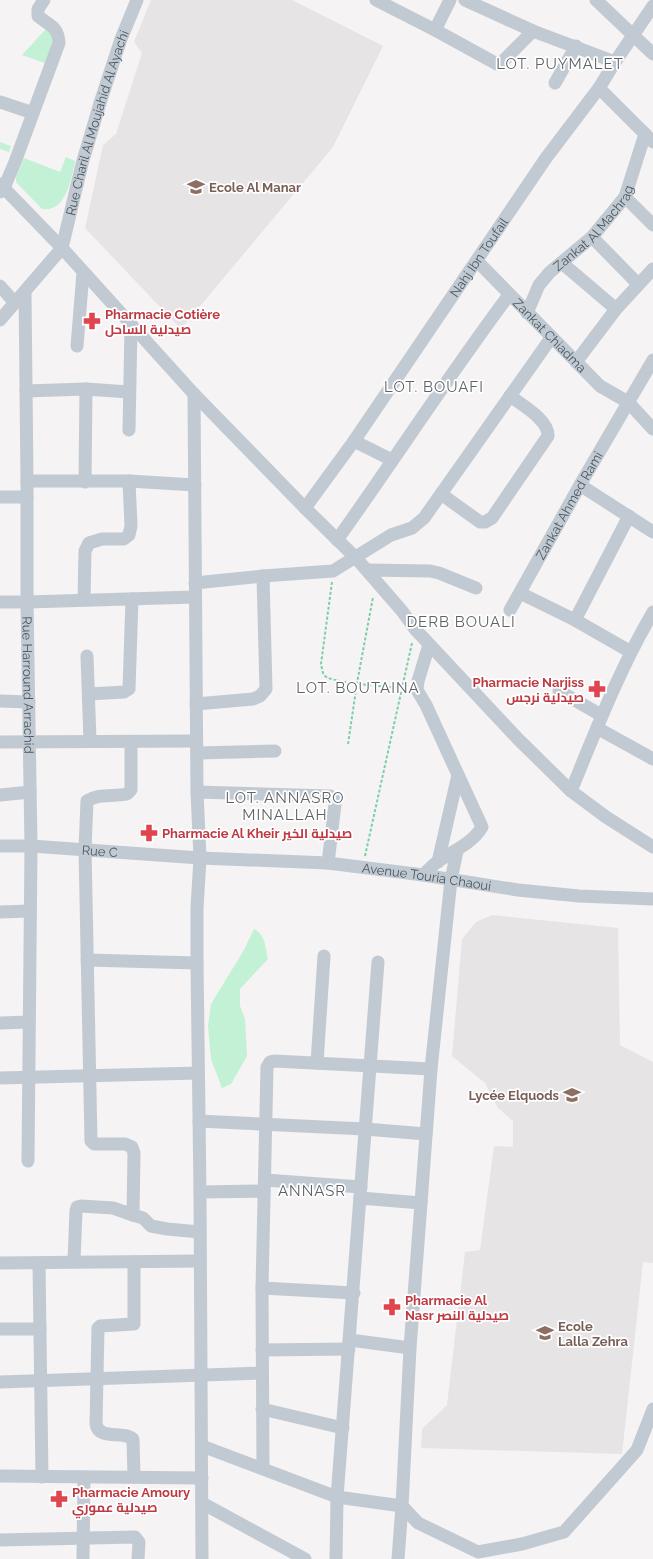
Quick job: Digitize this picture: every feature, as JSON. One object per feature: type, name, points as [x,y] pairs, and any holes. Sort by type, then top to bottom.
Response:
[{"type":"street","points":[[44,0],[38,9],[38,16],[56,30],[59,43],[33,113],[1,188],[62,248],[194,394],[356,558],[415,629],[523,745],[571,791],[606,817],[653,847]]},
{"type":"street","name":"Rue Charil Al Moujahid Al Ayachi","points":[[62,248],[82,164],[100,103],[121,39],[137,0]]},
{"type":"street","points":[[376,0],[497,64],[500,64],[533,31]]},
{"type":"street","points":[[435,30],[450,0]]},
{"type":"street","points":[[465,0],[533,31],[615,62]]},
{"type":"street","points":[[596,0],[653,54]]},
{"type":"street","name":"Nahj Ibn Toufail","points":[[305,508],[354,441],[546,158],[599,88],[653,6]]},
{"type":"street","points":[[555,84],[576,46]]},
{"type":"street","points":[[599,88],[649,138]]},
{"type":"street","points":[[0,102],[33,113]]},
{"type":"street","name":"Zankat Al Machrag","points":[[526,313],[539,285],[550,272],[592,237],[625,197],[649,138]]},
{"type":"street","points":[[625,197],[653,225]]},
{"type":"street","points":[[592,237],[638,284]]},
{"type":"street","points":[[0,320],[62,248]]},
{"type":"street","name":"Zankat Chiadma","points":[[477,261],[526,313],[600,386],[628,402],[653,429]]},
{"type":"street","points":[[562,263],[616,309]]},
{"type":"street","points":[[576,362],[616,309],[653,269]]},
{"type":"street","points":[[77,346],[83,273]]},
{"type":"street","points":[[0,286],[15,303]]},
{"type":"street","name":"Rue Harround Arrachid","points":[[24,292],[28,481],[27,602],[31,846],[28,1161]]},
{"type":"street","points":[[337,540],[377,484],[466,352],[509,295]]},
{"type":"street","points":[[129,430],[131,326]]},
{"type":"street","points":[[195,583],[333,571],[391,535],[412,528],[424,518],[552,338]]},
{"type":"street","name":"Zankat Ahmed Rami","points":[[510,610],[580,485],[653,360]]},
{"type":"street","points":[[26,391],[86,389],[129,392]]},
{"type":"street","points":[[86,389],[86,482]]},
{"type":"street","points":[[194,394],[196,747],[200,858],[197,908],[197,963],[202,1559]]},
{"type":"street","points":[[441,494],[480,522],[485,522],[492,518],[548,436],[548,430],[544,422],[510,396]]},
{"type":"street","points":[[354,441],[392,460]]},
{"type":"street","points":[[28,481],[129,481],[195,485]]},
{"type":"street","points":[[84,600],[85,551],[89,543],[102,539],[124,539],[129,535],[131,526],[129,481]]},
{"type":"street","points":[[580,485],[653,532]]},
{"type":"street","points":[[0,498],[27,497]]},
{"type":"street","points":[[575,620],[629,516]]},
{"type":"street","points":[[367,570],[434,572],[476,588]]},
{"type":"street","points":[[196,704],[253,699],[260,696],[266,689],[263,576]]},
{"type":"street","points":[[520,592],[575,620],[631,652]]},
{"type":"street","points":[[0,602],[195,597]]},
{"type":"street","points":[[89,694],[124,692],[130,689],[132,599]]},
{"type":"street","points":[[571,791],[601,715],[631,652],[653,612]]},
{"type":"street","points":[[423,874],[438,862],[457,851],[478,834],[482,827],[418,690],[418,681],[429,644]]},
{"type":"street","points":[[87,656],[90,741]]},
{"type":"street","points":[[559,691],[601,715]]},
{"type":"street","points":[[0,701],[29,702]]},
{"type":"street","points":[[597,728],[653,759]]},
{"type":"street","points":[[0,742],[30,743],[90,741],[275,751]]},
{"type":"street","points":[[131,743],[130,790],[127,794],[93,797],[87,802],[85,849],[91,1141],[94,1144],[130,1145],[134,1150],[134,1215]]},
{"type":"street","points":[[438,862],[458,776]]},
{"type":"street","points":[[0,795],[30,792]]},
{"type":"street","points":[[197,792],[330,796],[334,799],[335,804],[328,863]]},
{"type":"street","name":"Rue C","points":[[0,846],[85,849],[200,858]]},
{"type":"street","points":[[398,1559],[410,1348],[426,1134],[451,880],[457,851]]},
{"type":"street","name":"Avenue Touria Chaoui","points":[[200,858],[328,863],[423,874],[451,880],[518,890],[571,895],[653,899]]},
{"type":"street","points":[[0,912],[30,912]]},
{"type":"street","points":[[317,1062],[324,956]]},
{"type":"street","points":[[87,960],[197,963]]},
{"type":"street","points":[[336,1559],[337,1497],[354,1293],[360,1193],[378,962]]},
{"type":"street","points":[[0,1023],[29,1022]]},
{"type":"street","points":[[263,1468],[262,1288],[268,1064],[274,1061],[317,1062],[432,1069]]},
{"type":"street","points":[[0,1078],[198,1073]]},
{"type":"street","points":[[199,1120],[365,1129],[426,1134]]},
{"type":"street","points":[[200,1192],[264,1186],[360,1193],[421,1203]]},
{"type":"street","points":[[74,1261],[76,1211],[77,1207],[81,1206],[114,1208],[143,1218],[151,1226],[200,1232]]},
{"type":"street","points":[[0,1262],[200,1261]]},
{"type":"street","points":[[134,1262],[134,1324],[100,1326],[98,1328],[97,1379],[97,1428],[102,1433],[126,1435],[133,1439],[134,1477]]},
{"type":"street","points":[[39,1263],[42,1477]]},
{"type":"street","points":[[262,1288],[354,1293]]},
{"type":"street","points":[[0,1329],[40,1329]]},
{"type":"street","points":[[262,1350],[349,1344],[410,1348]]},
{"type":"street","points":[[0,1382],[262,1373]]},
{"type":"street","points":[[202,1446],[337,1497],[402,1506],[418,1523],[478,1555],[505,1554],[564,1532],[636,1450],[653,1408]]},
{"type":"street","points":[[262,1409],[343,1428]]},
{"type":"street","points":[[0,1476],[202,1478]]},
{"type":"street","points":[[83,1559],[84,1477]]},
{"type":"street","points":[[202,1503],[305,1559]]},
{"type":"street","points":[[0,1540],[135,1537],[139,1542],[138,1559]]},
{"type":"path","points":[[333,571],[321,664],[322,671],[325,676],[330,679],[401,688]]},
{"type":"path","points":[[348,744],[357,683],[376,581]]},
{"type":"path","points":[[362,867],[415,629]]},
{"type":"shaded area","name":"Ecole Al Manar","points":[[151,0],[292,0],[383,46],[333,147],[181,329],[85,228],[103,145],[116,134],[142,53],[134,42]]},
{"type":"shaded area","name":"Lycée Elquods","points":[[492,915],[618,928],[620,1045],[653,1062],[653,1263],[643,1262],[622,1454],[421,1448],[422,1429],[447,1405],[465,1252],[480,1250],[494,1146],[513,1147],[513,1121],[498,1108],[485,1083],[452,1056],[462,939],[476,922]]},
{"type":"green space","points":[[46,29],[50,33],[53,41],[45,63],[22,55]]},
{"type":"green space","points":[[0,142],[11,146],[9,152],[0,149]]},
{"type":"green space","points":[[66,157],[75,161],[70,184],[62,200],[57,205],[50,209],[42,209],[16,182],[16,177],[24,158],[60,172]]},
{"type":"green space","points":[[254,929],[263,938],[268,959],[240,989],[240,1006],[245,1019],[247,1056],[231,1084],[222,1088],[211,1059],[208,1026],[211,1004],[244,950]]},
{"type":"place","name":"Ecole Al Manar","points":[[196,187]]},
{"type":"place","name":"Pharmacie Cotière صيدلية الساحل","points":[[92,321]]},
{"type":"place","name":"Pharmacie Narjiss صيدلية نرجس","points":[[597,689]]},
{"type":"place","name":"Pharmacie Al Kheir صيدلية الخير","points":[[149,833]]},
{"type":"place","name":"Lycée Elquods","points":[[572,1095]]},
{"type":"place","name":"Pharmacie Al Nasr صيدلية النصر","points":[[392,1307]]},
{"type":"place","name":"Ecole Lalla Zehra","points":[[545,1333]]},
{"type":"place","name":"Pharmacie Amoury صيدلية عموري","points":[[59,1499]]},
{"type":"district","name":"LOT. PUYMALET","points":[[560,64]]},
{"type":"district","name":"LOT. BOUAFI","points":[[434,387]]},
{"type":"district","name":"DERB BOUALI","points":[[461,622]]},
{"type":"district","name":"LOT. BOUTAINA","points":[[358,688]]},
{"type":"district","name":"LOT. ANNASRO MINALLAH","points":[[285,806]]},
{"type":"district","name":"ANNASR","points":[[312,1191]]}]
